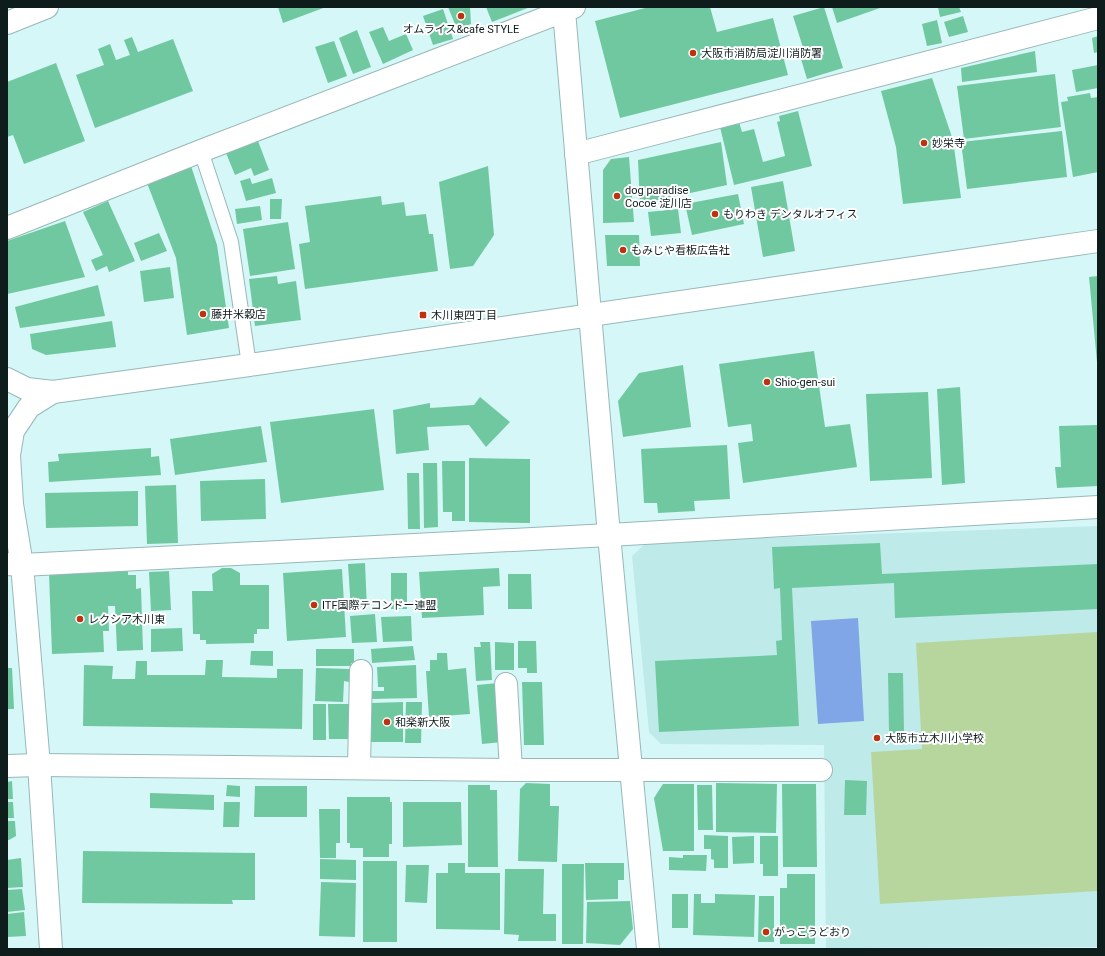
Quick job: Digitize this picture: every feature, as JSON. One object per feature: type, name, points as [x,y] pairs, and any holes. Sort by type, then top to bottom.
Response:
[{"type":"street","points":[[7,23],[47,7]]},
{"type":"street","points":[[7,228],[567,8],[576,154],[609,535],[648,949]]},
{"type":"street","points":[[576,154],[1098,18]]},
{"type":"street","points":[[7,378],[27,389],[53,392],[249,365],[1098,241]]},
{"type":"street","points":[[51,949],[39,765],[15,564],[10,509],[8,452],[14,431],[28,407],[53,392]]},
{"type":"street","points":[[15,564],[609,535],[1098,507]]},
{"type":"street","points":[[359,768],[361,671]]},
{"type":"street","points":[[506,684],[511,770]]},
{"type":"street","points":[[7,766],[39,765],[511,770],[821,770]]},
{"type":"lane","points":[[201,151],[231,242],[249,365]]},
{"type":"shaded area","name":"大阪市立木川小学校","points":[[1098,526],[1098,947],[826,948],[824,745],[661,744],[649,732],[632,556],[647,542]]},
{"type":"green space","points":[[1098,632],[1098,891],[880,904],[871,752],[922,749],[916,643]]},
{"type":"water","points":[[858,618],[864,721],[818,724],[811,621]]},
{"type":"building","points":[[278,7],[326,7],[283,23]]},
{"type":"building","name":"オムライス&cafe STYLE","points":[[448,7],[470,7],[471,24],[457,29]]},
{"type":"building","points":[[486,7],[530,7],[492,22]]},
{"type":"building","name":"大阪市消防局淀川消防署","points":[[649,7],[710,7],[717,32],[773,18],[788,75],[620,118],[595,21]]},
{"type":"building","points":[[824,7],[843,68],[807,79],[801,59],[806,57],[793,16]]},
{"type":"building","points":[[832,7],[883,7],[837,23]]},
{"type":"building","points":[[938,7],[959,7],[961,12],[940,17]]},
{"type":"building","points":[[443,9],[453,39],[433,45],[423,16]]},
{"type":"building","points":[[963,16],[968,32],[949,37],[944,22]]},
{"type":"building","points":[[937,20],[942,43],[927,46],[922,24]]},
{"type":"building","points":[[383,27],[389,41],[406,34],[413,50],[383,64],[369,32]]},
{"type":"building","points":[[357,30],[371,67],[353,74],[339,38]]},
{"type":"building","points":[[1098,36],[1098,52],[1094,53],[1092,38]]},
{"type":"building","points":[[132,37],[138,52],[173,39],[193,91],[95,128],[76,75],[104,65],[98,49],[110,44],[116,60],[130,55],[124,40]]},
{"type":"building","points":[[334,41],[347,76],[328,83],[315,47]]},
{"type":"building","points":[[1035,51],[1037,72],[962,82],[961,68]]},
{"type":"building","points":[[56,63],[85,141],[24,164],[13,135],[7,137],[7,82]]},
{"type":"building","points":[[1098,65],[1098,88],[1076,92],[1072,70]]},
{"type":"building","points":[[1055,74],[1061,127],[964,139],[957,86]]},
{"type":"building","name":"妙栄寺","points":[[932,78],[953,140],[961,198],[903,204],[896,147],[881,91]]},
{"type":"building","points":[[1090,93],[1091,98],[1098,97],[1098,172],[1073,177],[1061,102],[1068,101],[1067,97]]},
{"type":"building","points":[[798,111],[812,166],[734,185],[720,127],[739,122],[742,132],[754,129],[763,162],[785,156],[777,122],[780,121],[779,116]]},
{"type":"building","points":[[1062,131],[1067,177],[967,189],[961,142]]},
{"type":"building","points":[[258,141],[269,170],[254,176],[251,168],[235,175],[226,153]]},
{"type":"building","points":[[721,142],[727,185],[640,204],[638,160]]},
{"type":"building","name":"dog paradise Cocoe 淀川店","points":[[629,157],[634,222],[603,223],[603,170],[611,159]]},
{"type":"building","points":[[191,166],[217,245],[229,328],[187,335],[176,258],[147,183]]},
{"type":"building","points":[[488,166],[494,235],[473,266],[450,269],[439,182]]},
{"type":"building","points":[[250,178],[252,184],[272,178],[276,193],[246,201],[240,181]]},
{"type":"building","points":[[783,181],[795,251],[763,257],[751,187]]},
{"type":"building","name":"もりわき デンタルオフィス","points":[[738,194],[744,224],[692,235],[685,204]]},
{"type":"building","points":[[381,196],[382,205],[404,202],[406,216],[426,214],[429,234],[433,234],[438,271],[305,289],[299,244],[310,242],[305,206]]},
{"type":"building","points":[[270,199],[282,199],[281,219],[270,219]]},
{"type":"building","points":[[108,201],[135,261],[109,272],[107,266],[96,271],[91,260],[103,255],[83,212]]},
{"type":"building","points":[[260,206],[262,220],[237,224],[235,209]]},
{"type":"building","points":[[678,209],[681,233],[651,236],[648,212]]},
{"type":"building","points":[[65,221],[85,277],[7,294],[7,241]]},
{"type":"building","points":[[288,222],[295,269],[250,276],[243,229]]},
{"type":"building","points":[[159,233],[167,251],[141,261],[134,243]]},
{"type":"building","name":"もみじや看板広告社","points":[[605,235],[639,235],[640,266],[607,266]]},
{"type":"building","points":[[170,267],[174,298],[144,302],[140,271]]},
{"type":"building","points":[[277,276],[278,284],[296,281],[301,320],[255,326],[249,279]]},
{"type":"building","points":[[1098,276],[1098,362],[1097,362],[1089,277]]},
{"type":"building","points":[[98,285],[105,316],[20,328],[15,307]]},
{"type":"building","points":[[112,321],[116,347],[46,355],[32,349],[30,334]]},
{"type":"building","points":[[814,351],[825,427],[850,424],[857,467],[743,483],[738,443],[753,441],[751,424],[728,427],[719,364]]},
{"type":"building","points":[[683,365],[691,427],[623,437],[618,401],[639,373]]},
{"type":"building","points":[[960,387],[965,483],[942,485],[937,389]]},
{"type":"building","points":[[928,392],[932,478],[870,481],[866,394]]},
{"type":"building","points":[[480,397],[510,422],[486,447],[469,425],[427,427],[429,450],[396,454],[393,410],[430,403],[430,408],[474,405]]},
{"type":"building","points":[[374,409],[384,490],[281,503],[270,422]]},
{"type":"building","points":[[1097,425],[1098,486],[1057,488],[1055,467],[1061,467],[1059,426]]},
{"type":"building","points":[[261,426],[267,462],[175,475],[170,439]]},
{"type":"building","points":[[727,445],[730,499],[694,501],[695,511],[658,513],[657,503],[644,503],[641,449]]},
{"type":"building","points":[[151,448],[151,457],[159,456],[161,475],[49,482],[48,462],[59,461],[58,454]]},
{"type":"building","points":[[469,458],[530,459],[530,523],[469,522]]},
{"type":"building","points":[[442,461],[465,461],[465,521],[452,521],[452,512],[443,512]]},
{"type":"building","points":[[423,463],[437,463],[438,527],[424,528]]},
{"type":"building","points":[[407,473],[419,473],[420,529],[408,529]]},
{"type":"building","points":[[265,479],[266,519],[201,521],[200,481]]},
{"type":"building","points":[[176,485],[178,543],[147,544],[145,486]]},
{"type":"building","points":[[138,491],[138,526],[46,528],[45,493]]},
{"type":"building","points":[[880,543],[882,574],[1098,564],[1098,609],[895,618],[894,583],[792,588],[799,726],[659,732],[655,661],[777,655],[776,641],[782,640],[780,588],[774,589],[772,547]]},
{"type":"building","points":[[365,563],[367,609],[351,610],[348,564]]},
{"type":"building","points":[[222,568],[231,568],[240,573],[240,585],[269,585],[269,629],[257,629],[257,634],[254,634],[254,643],[206,644],[206,640],[200,640],[200,634],[193,634],[192,591],[213,591],[212,574]]},
{"type":"building","points":[[499,568],[500,586],[483,587],[484,615],[422,618],[419,572]]},
{"type":"building","name":"ITF国際テコンドー連盟","points":[[342,569],[346,637],[287,641],[283,573]]},
{"type":"building","name":"レクシア木川東","points":[[128,571],[128,575],[136,575],[136,589],[141,588],[143,650],[117,651],[115,606],[108,606],[109,631],[103,631],[104,652],[52,654],[49,574]]},
{"type":"building","points":[[169,571],[171,610],[151,611],[149,572]]},
{"type":"building","points":[[391,573],[407,573],[407,609],[391,609]]},
{"type":"building","points":[[508,574],[531,574],[532,609],[508,609]]},
{"type":"building","points":[[375,614],[377,642],[352,643],[350,616]]},
{"type":"building","points":[[411,616],[412,641],[383,642],[381,617]]},
{"type":"building","points":[[182,628],[183,651],[151,652],[151,629]]},
{"type":"building","points":[[518,641],[536,641],[537,673],[527,673],[527,668],[518,668]]},
{"type":"building","points":[[480,642],[490,642],[492,680],[476,681],[474,647],[481,647]]},
{"type":"building","points":[[495,642],[514,643],[514,670],[495,670]]},
{"type":"building","points":[[413,646],[415,660],[372,663],[371,649]]},
{"type":"building","points":[[316,649],[354,649],[354,663],[351,663],[351,666],[316,666]]},
{"type":"building","points":[[251,651],[273,651],[273,666],[250,665]]},
{"type":"building","points":[[437,653],[447,653],[448,670],[466,668],[470,714],[429,717],[426,671],[430,671],[430,660],[437,660]]},
{"type":"building","points":[[206,660],[223,660],[222,677],[277,678],[277,669],[303,669],[302,729],[83,726],[84,665],[113,666],[112,679],[135,679],[136,661],[147,661],[147,675],[205,675]]},
{"type":"building","points":[[416,665],[417,698],[372,699],[372,691],[384,691],[384,687],[378,687],[377,667]]},
{"type":"building","points":[[7,668],[12,668],[14,709],[7,709]]},
{"type":"building","points":[[316,668],[349,669],[349,682],[344,681],[343,702],[315,701]]},
{"type":"building","points":[[888,673],[903,673],[904,733],[889,733]]},
{"type":"building","points":[[522,682],[542,682],[544,745],[524,745]]},
{"type":"building","points":[[498,683],[502,742],[482,744],[477,685]]},
{"type":"building","name":"和楽新大阪","points":[[403,702],[403,742],[371,742],[371,703]]},
{"type":"building","points":[[406,702],[422,702],[421,743],[405,743]]},
{"type":"building","points":[[313,704],[326,704],[326,740],[313,740]]},
{"type":"building","points":[[328,704],[349,704],[349,739],[329,739]]},
{"type":"building","points":[[845,780],[867,781],[866,815],[844,815]]},
{"type":"building","points":[[12,781],[13,799],[7,799],[7,782]]},
{"type":"building","points":[[526,783],[550,784],[550,806],[559,806],[557,862],[518,861],[520,789]]},
{"type":"building","points":[[716,783],[777,784],[776,833],[716,832]]},
{"type":"building","points":[[663,784],[694,784],[694,851],[663,851],[654,798]]},
{"type":"building","points":[[782,784],[816,784],[817,867],[783,867]]},
{"type":"building","points":[[227,785],[240,786],[240,797],[226,796]]},
{"type":"building","points":[[468,785],[490,785],[490,790],[497,790],[498,867],[468,867]]},
{"type":"building","points":[[697,785],[712,785],[713,830],[698,830]]},
{"type":"building","points":[[255,786],[307,786],[307,817],[254,817]]},
{"type":"building","points":[[150,793],[214,795],[214,810],[150,808]]},
{"type":"building","points":[[347,797],[390,797],[390,802],[392,802],[392,844],[389,844],[389,857],[363,857],[363,848],[350,848],[350,843],[347,843]]},
{"type":"building","points":[[7,802],[13,802],[14,818],[7,818]]},
{"type":"building","points":[[224,802],[240,802],[239,827],[223,827]]},
{"type":"building","points":[[403,802],[461,802],[462,845],[403,847]]},
{"type":"building","points":[[319,809],[340,809],[340,843],[336,843],[336,858],[320,858]]},
{"type":"building","points":[[7,821],[15,821],[16,836],[9,840],[7,840]]},
{"type":"building","points":[[704,835],[728,836],[728,868],[714,868],[714,860],[711,859],[711,849],[704,849]]},
{"type":"building","points":[[754,836],[754,863],[733,864],[732,837]]},
{"type":"building","points":[[760,836],[778,836],[778,876],[763,876],[763,864],[760,864]]},
{"type":"building","points":[[83,851],[255,853],[255,900],[232,900],[233,904],[82,903]]},
{"type":"building","points":[[683,855],[707,855],[706,871],[669,870],[669,857],[683,858]]},
{"type":"building","points":[[21,858],[23,887],[7,888],[7,860]]},
{"type":"building","points":[[320,859],[356,860],[356,880],[320,879]]},
{"type":"building","points":[[363,861],[397,861],[397,942],[363,942]]},
{"type":"building","points":[[448,863],[465,863],[465,873],[500,873],[500,930],[436,929],[436,873],[448,873]]},
{"type":"building","points":[[585,863],[624,863],[624,880],[618,880],[618,899],[586,900]]},
{"type":"building","points":[[562,864],[584,864],[583,944],[562,944]]},
{"type":"building","points":[[406,865],[429,865],[427,903],[405,902]]},
{"type":"building","points":[[505,869],[544,869],[543,914],[556,914],[556,941],[518,941],[519,935],[504,934]]},
{"type":"building","points":[[787,874],[815,874],[815,944],[780,944],[780,888],[787,888]]},
{"type":"building","points":[[321,882],[356,883],[355,937],[319,936]]},
{"type":"building","points":[[22,889],[25,910],[7,912],[7,890]]},
{"type":"building","points":[[672,894],[688,894],[688,928],[672,928]]},
{"type":"building","points":[[694,894],[701,894],[701,903],[715,903],[715,894],[755,895],[754,937],[693,935]]},
{"type":"building","points":[[759,896],[774,896],[774,942],[758,942]]},
{"type":"building","points":[[630,901],[633,929],[620,945],[586,943],[587,902]]},
{"type":"building","points":[[24,912],[26,936],[7,937],[7,914]]},
{"type":"place","name":"オムライス&cafe STYLE","points":[[461,16]]},
{"type":"place","name":"大阪市消防局淀川消防署","points":[[693,53]]},
{"type":"place","name":"妙栄寺","points":[[924,143]]},
{"type":"place","name":"dog paradise Cocoe 淀川店","points":[[617,196]]},
{"type":"place","name":"もりわき デンタルオフィス","points":[[715,214]]},
{"type":"place","name":"もみじや看板広告社","points":[[623,250]]},
{"type":"place","name":"藤井米穀店","points":[[203,314]]},
{"type":"place","name":"木川東四丁目","points":[[423,315]]},
{"type":"place","name":"Shio-gen-sui","points":[[767,382]]},
{"type":"place","name":"ITF国際テコンドー連盟","points":[[314,605]]},
{"type":"place","name":"レクシア木川東","points":[[80,619]]},
{"type":"place","name":"和楽新大阪","points":[[387,722]]},
{"type":"place","name":"大阪市立木川小学校","points":[[877,738]]},
{"type":"place","name":"がっこうどおり","points":[[766,932]]}]
